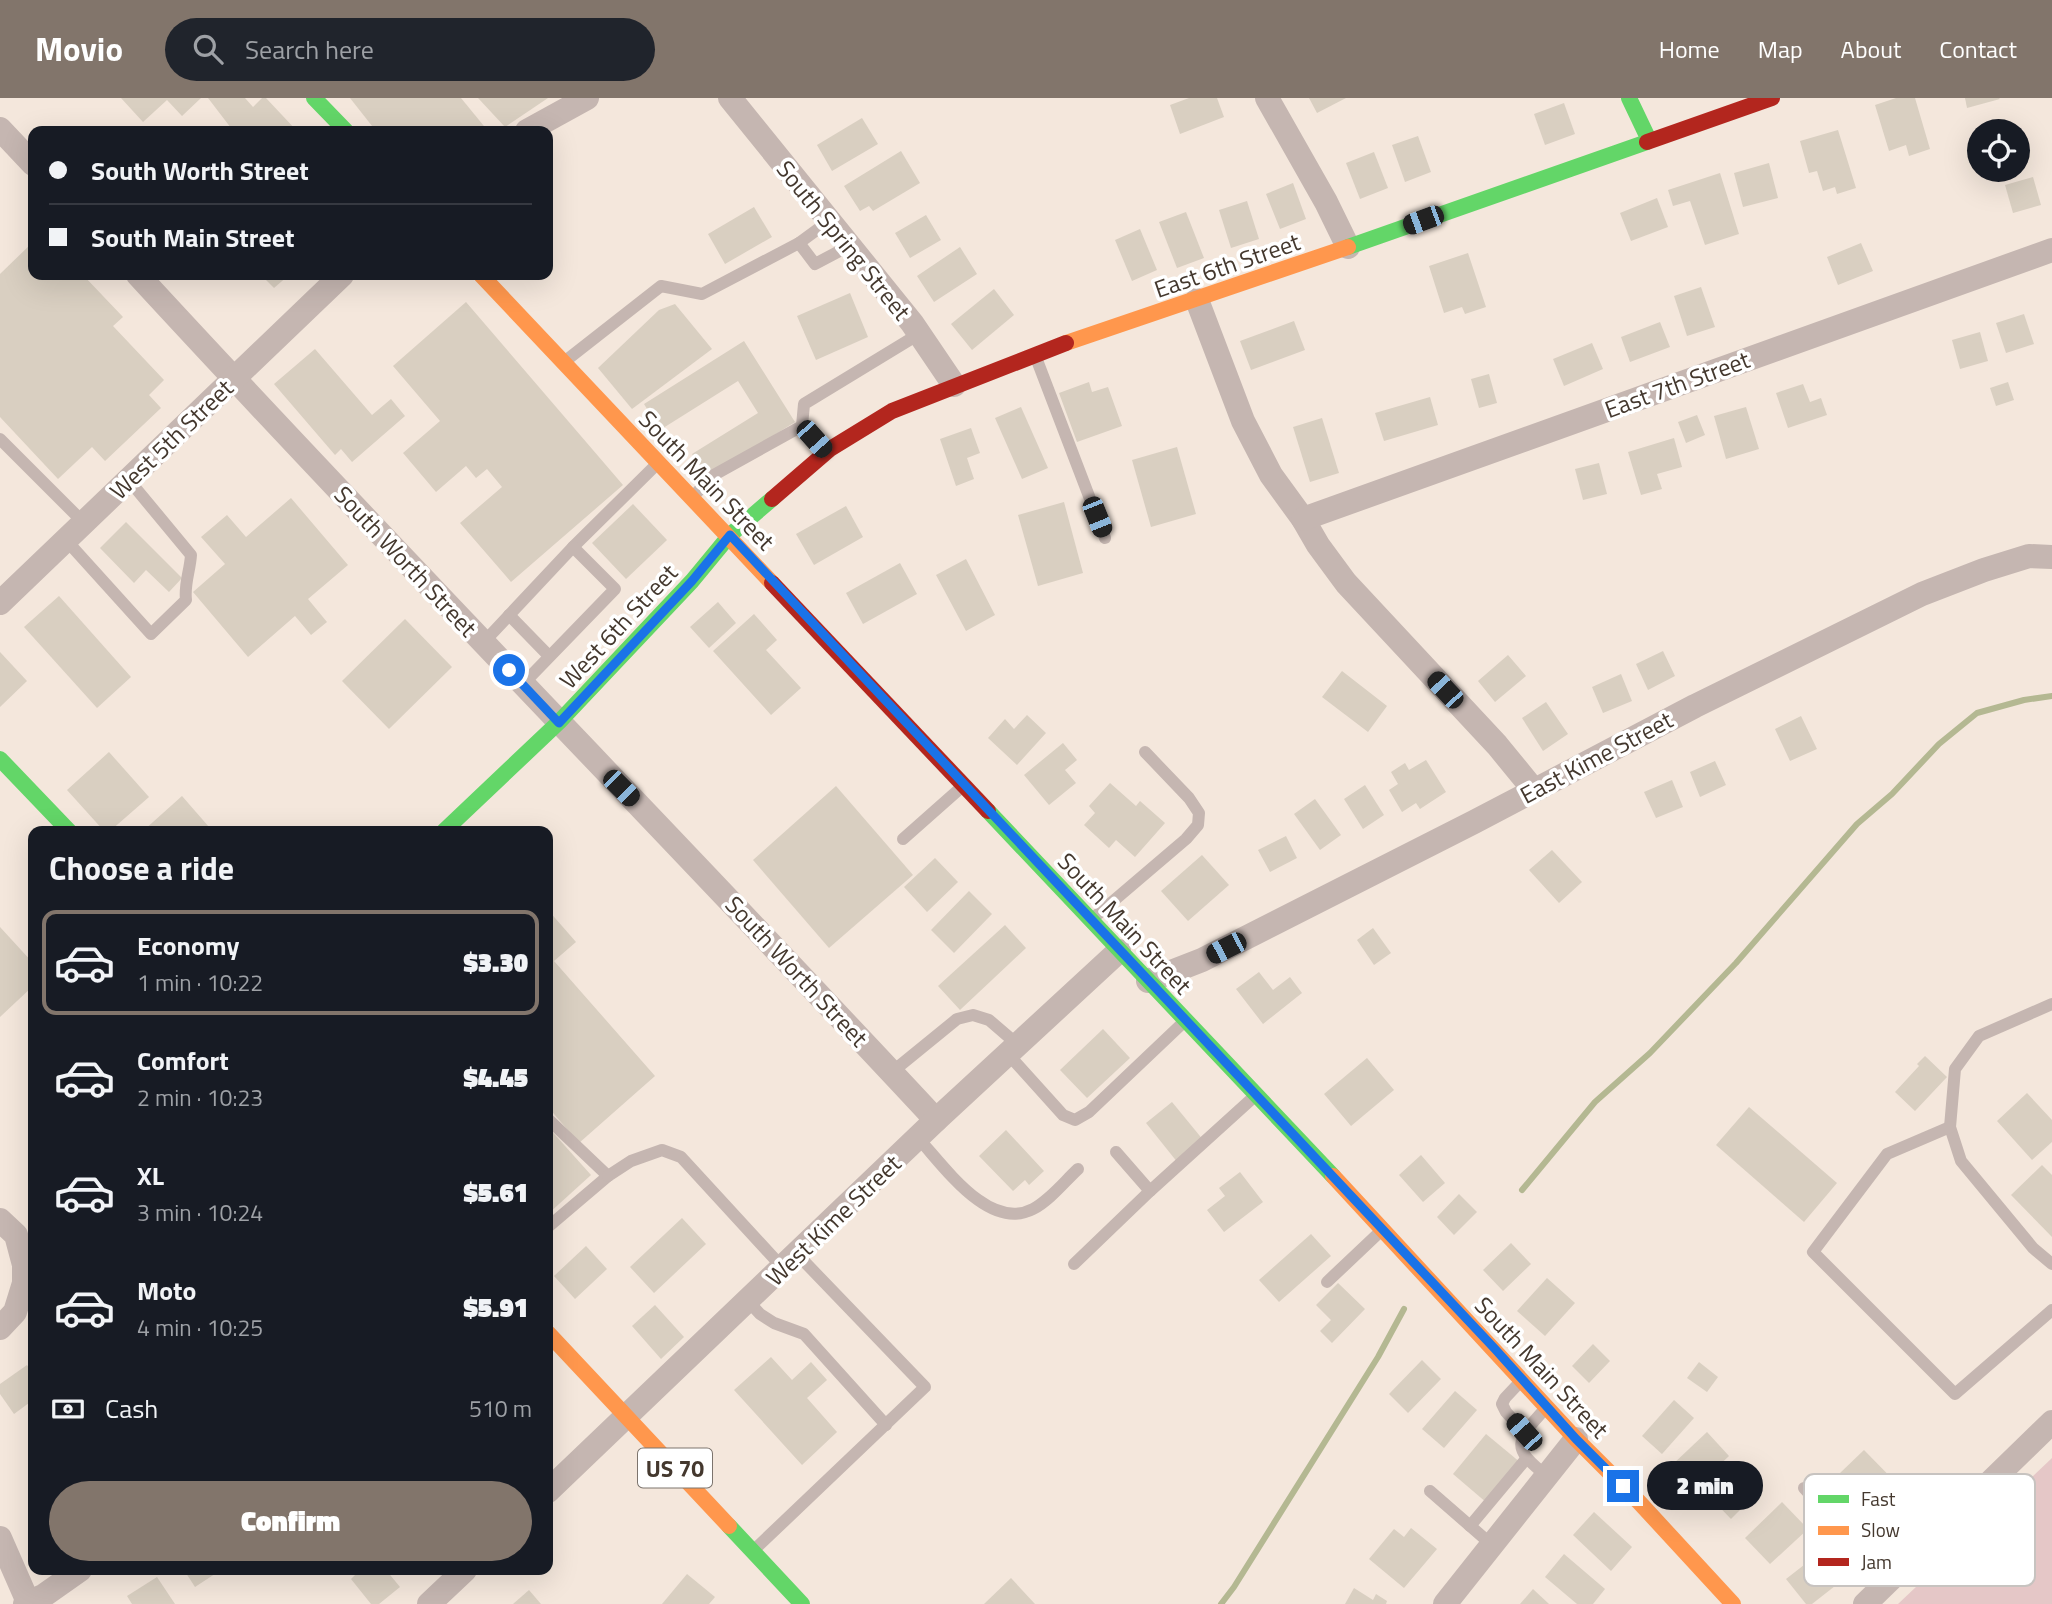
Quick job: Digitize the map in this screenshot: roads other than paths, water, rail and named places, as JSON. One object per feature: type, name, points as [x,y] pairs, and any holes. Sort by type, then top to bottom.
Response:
[{"type":"street","points":[[314,98],[341,126]]},
{"type":"street","points":[[536,126],[587,98]]},
{"type":"street","name":"South Spring Street","points":[[730,98],[919,334],[954,385]]},
{"type":"street","points":[[1268,98],[1348,247]]},
{"type":"street","points":[[1629,98],[1649,140]]},
{"type":"street","name":"East 6th Street","points":[[730,535],[826,452],[892,411],[1035,355],[1772,98]]},
{"type":"street","points":[[0,129],[28,159]]},
{"type":"street","name":"East 7th Street","points":[[1303,519],[2052,250]]},
{"type":"street","name":"South Worth Street","points":[[143,280],[936,1119]]},
{"type":"street","name":"West 5th Street","points":[[0,603],[337,280]]},
{"type":"street","name":"South Main Street","points":[[486,280],[658,463],[730,535],[1733,1604]]},
{"type":"street","points":[[1197,300],[1243,421],[1271,475],[1318,545],[1346,583],[1497,745],[1533,789]]},
{"type":"street","name":"West 6th Street","points":[[449,826],[559,723],[692,581],[730,535]]},
{"type":"street","name":"East Kime Street","points":[[1148,981],[1202,960],[1695,706],[1922,594],[2029,556],[2052,557]]},
{"type":"street","points":[[0,759],[64,826]]},
{"type":"street","name":"West Kime Street","points":[[553,1486],[936,1119],[1119,951]]},
{"type":"street","points":[[0,1220],[16,1235],[24,1265],[24,1283],[15,1312],[0,1328]]},
{"type":"street","name":"US 70","points":[[553,1338],[802,1604]]},
{"type":"street","points":[[1998,1474],[2052,1422]]},
{"type":"street","points":[[1445,1604],[1576,1439]]},
{"type":"street","points":[[0,1538],[26,1603],[73,1575]]},
{"type":"street","points":[[429,1604],[460,1575]]},
{"type":"street","points":[[1865,1604],[1883,1586]]},
{"type":"lane","points":[[563,362],[661,286],[702,294],[799,243],[830,221]]},
{"type":"lane","points":[[799,243],[815,264],[849,246]]},
{"type":"lane","points":[[826,452],[802,426],[804,404],[919,334]]},
{"type":"lane","points":[[1035,355],[1105,538]]},
{"type":"lane","points":[[692,498],[712,476],[802,426]]},
{"type":"lane","points":[[0,439],[75,531],[151,634],[186,600],[184,586],[190,570],[191,555],[128,479]]},
{"type":"lane","points":[[483,643],[573,547],[658,463]]},
{"type":"lane","points":[[523,684],[615,589],[573,547]]},
{"type":"lane","points":[[509,615],[549,656]]},
{"type":"lane","points":[[1091,920],[1186,839],[1198,825],[1199,813],[1189,799],[1145,752]]},
{"type":"lane","points":[[903,839],[965,785]]},
{"type":"lane","points":[[2052,1004],[1979,1036],[1955,1069],[1950,1127],[1961,1161],[2033,1248],[2052,1264]]},
{"type":"lane","points":[[892,1072],[957,1019],[973,1015],[989,1020],[1063,1115],[1075,1119],[1089,1112],[1186,1020]]},
{"type":"lane","points":[[1074,1264],[1257,1095]]},
{"type":"lane","points":[[553,1124],[608,1176]]},
{"type":"lane","points":[[1950,1127],[1886,1154],[1813,1252],[1955,1394],[2052,1310]]},
{"type":"lane","points":[[918,1138],[972,1196],[1003,1213],[1031,1210],[1077,1169]]},
{"type":"lane","points":[[553,1223],[608,1176],[631,1161],[662,1150],[681,1157],[925,1387],[752,1551]]},
{"type":"lane","points":[[1116,1152],[1150,1191]]},
{"type":"lane","points":[[1327,1282],[1383,1229]]},
{"type":"lane","points":[[748,1301],[760,1314],[774,1323],[804,1334],[886,1425]]},
{"type":"lane","points":[[1523,1380],[1502,1404],[1524,1432]]},
{"type":"lane","points":[[1547,1476],[1525,1460],[1521,1451],[1524,1432],[1548,1407]]},
{"type":"lane","points":[[1470,1526],[1525,1460]]},
{"type":"lane","points":[[1430,1491],[1492,1545]]},
{"type":"waterway","points":[[1522,1190],[1595,1102],[1650,1053],[1736,963],[1857,824],[1892,794],[1939,744],[1977,713],[2024,700],[2052,696]]},
{"type":"waterway","points":[[1221,1604],[1378,1357],[1404,1309]]}]
